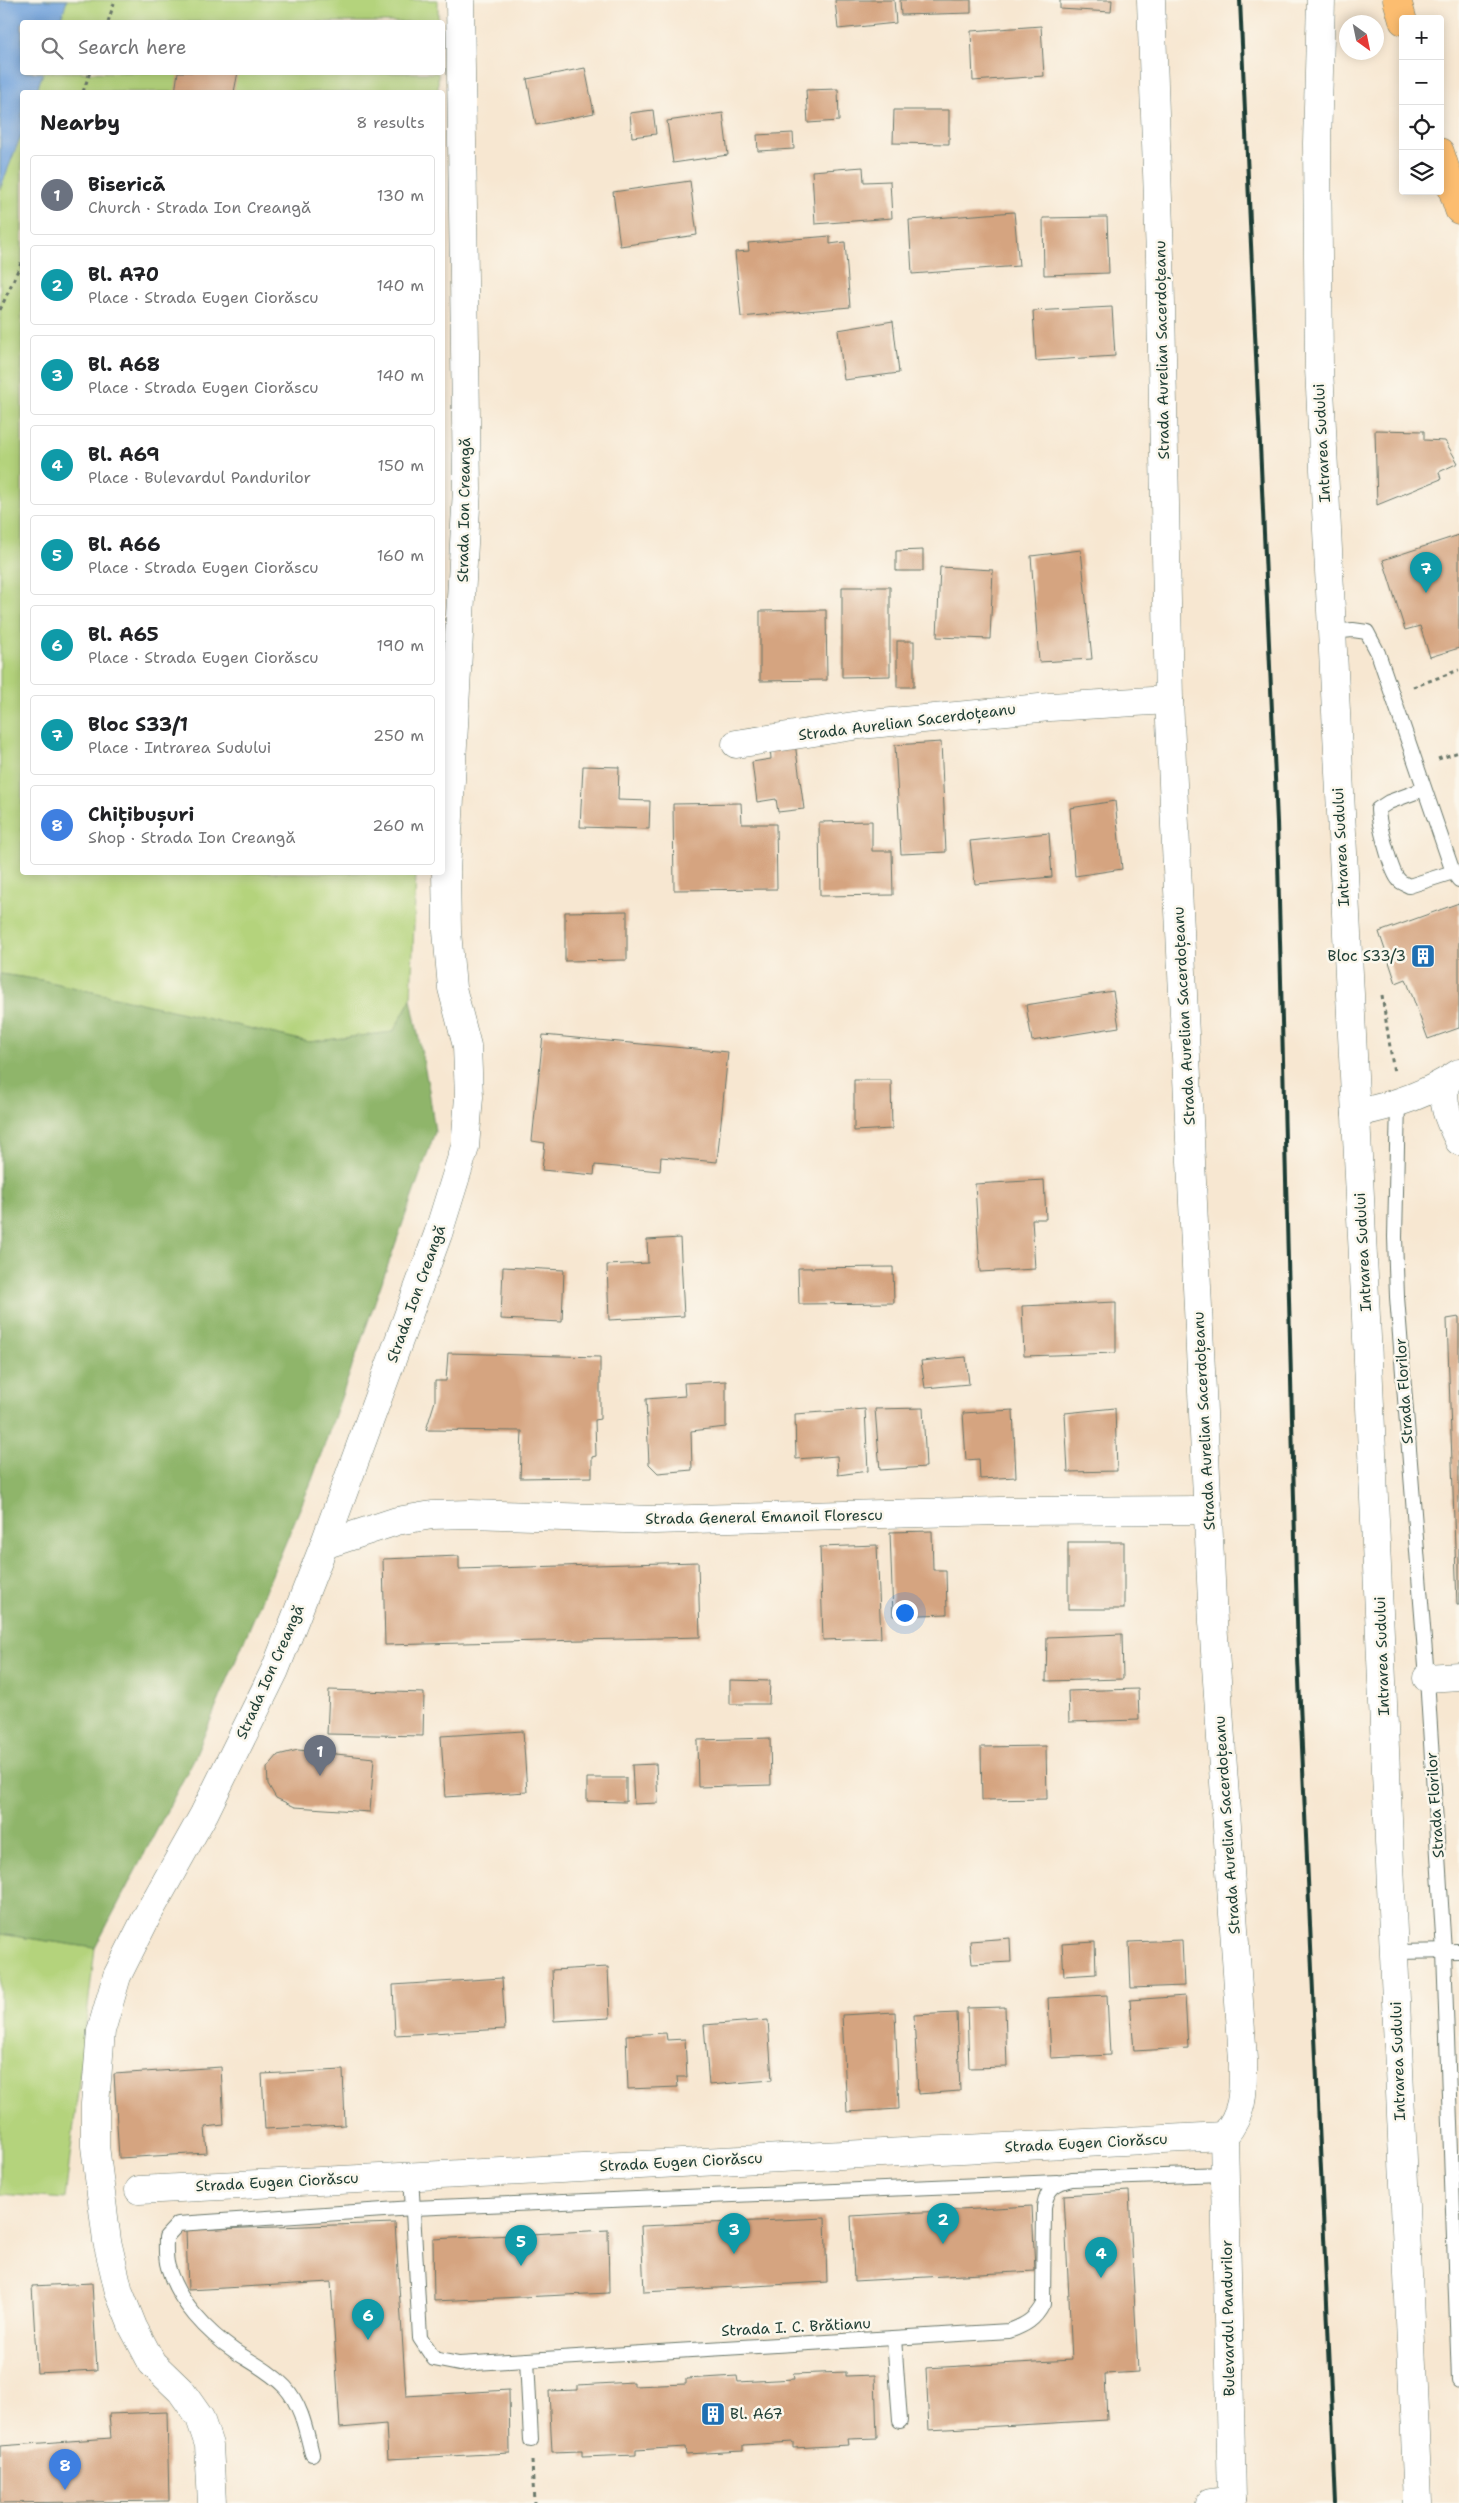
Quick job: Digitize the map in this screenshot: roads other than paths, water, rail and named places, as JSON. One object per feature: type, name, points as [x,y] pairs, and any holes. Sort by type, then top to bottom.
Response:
[{"type":"main road","points":[[1397,0],[1401,15]]},
{"type":"main road","points":[[1444,164],[1459,210]]},
{"type":"street","name":"Strada Ion Creangă","points":[[212,2503],[209,2445],[200,2418],[181,2391],[152,2363],[133,2327],[119,2292],[113,2267],[100,2195],[95,2146],[95,2104],[101,2031],[117,1976],[148,1914],[204,1814],[275,1670],[324,1545],[438,1234],[465,1146],[469,1097],[467,1046],[452,988],[447,931],[446,871],[467,489],[460,0]]},
{"type":"street","name":"Strada Aurelian Sacerdoțeanu","points":[[1151,0],[1160,257],[1169,700],[1213,1622],[1243,2060],[1241,2108],[1234,2125],[1224,2136]]},
{"type":"street","name":"Intrarea Sudului","points":[[1321,0],[1317,143],[1318,368],[1356,1113],[1418,2503]]},
{"type":"street","name":"Strada Aurelian Sacerdoțeanu","points":[[736,744],[870,724],[1050,706],[1169,700]]},
{"type":"street","points":[[1356,1113],[1398,1102],[1452,1078]]},
{"type":"street","points":[[1452,1078],[1442,1095],[1451,1124],[1459,1141]]},
{"type":"street","name":"Strada General Emanoil Florescu","points":[[324,1545],[397,1520],[432,1515],[471,1514],[654,1520],[1000,1511],[1208,1510]]},
{"type":"street","points":[[1427,1678],[1459,1676]]},
{"type":"street","name":"Bulevardul Pandurilor","points":[[1224,2136],[1229,2502]]},
{"type":"street","name":"Strada Eugen Ciorăscu","points":[[139,2190],[1224,2136]]},
{"type":"lane","points":[[1331,632],[1353,630],[1367,632],[1378,653],[1456,876],[1409,886],[1398,880],[1393,869],[1378,820],[1378,809],[1389,802],[1424,789]]},
{"type":"lane","name":"Strada Florilor","points":[[1398,1102],[1395,1237],[1397,1297],[1427,1678],[1444,1952],[1456,2221],[1459,2381]]},
{"type":"lane","points":[[1394,1952],[1459,1951]]},
{"type":"lane","points":[[312,2454],[301,2412],[287,2389],[273,2375],[235,2351],[205,2327],[178,2293],[167,2266],[166,2237],[178,2224],[413,2208],[1224,2174]]},
{"type":"lane","name":"Strada I. C. Brătianu","points":[[411,2176],[420,2338],[434,2359],[459,2364],[1009,2331],[1027,2325],[1038,2314],[1043,2304],[1044,2207],[1046,2194],[1058,2182]]},
{"type":"lane","points":[[894,2338],[900,2421]]},
{"type":"lane","points":[[527,2360],[531,2440]]},
{"type":"water","points":[[0,0],[67,0],[61,20],[20,20],[20,75],[42,75],[37,90],[20,90],[20,138],[0,189]]},
{"type":"railway","points":[[1240,0],[1277,822],[1298,1658],[1336,2503]]},
{"type":"place","name":"Bloc S33/1","points":[[1426,593]]},
{"type":"place","name":"Bloc S33/3","points":[[1423,956]]},
{"type":"place","name":"Biserică","points":[[320,1776]]},
{"type":"place","name":"Bl. A70","points":[[943,2244]]},
{"type":"place","name":"Bl. A68","points":[[734,2254]]},
{"type":"place","name":"Bl. A66","points":[[521,2266]]},
{"type":"place","name":"Bl. A69","points":[[1101,2278]]},
{"type":"place","name":"Bl. A65","points":[[368,2340]]},
{"type":"place","name":"Bl. A67","points":[[713,2414]]},
{"type":"place","name":"Chițibușuri","points":[[65,2490]]}]
